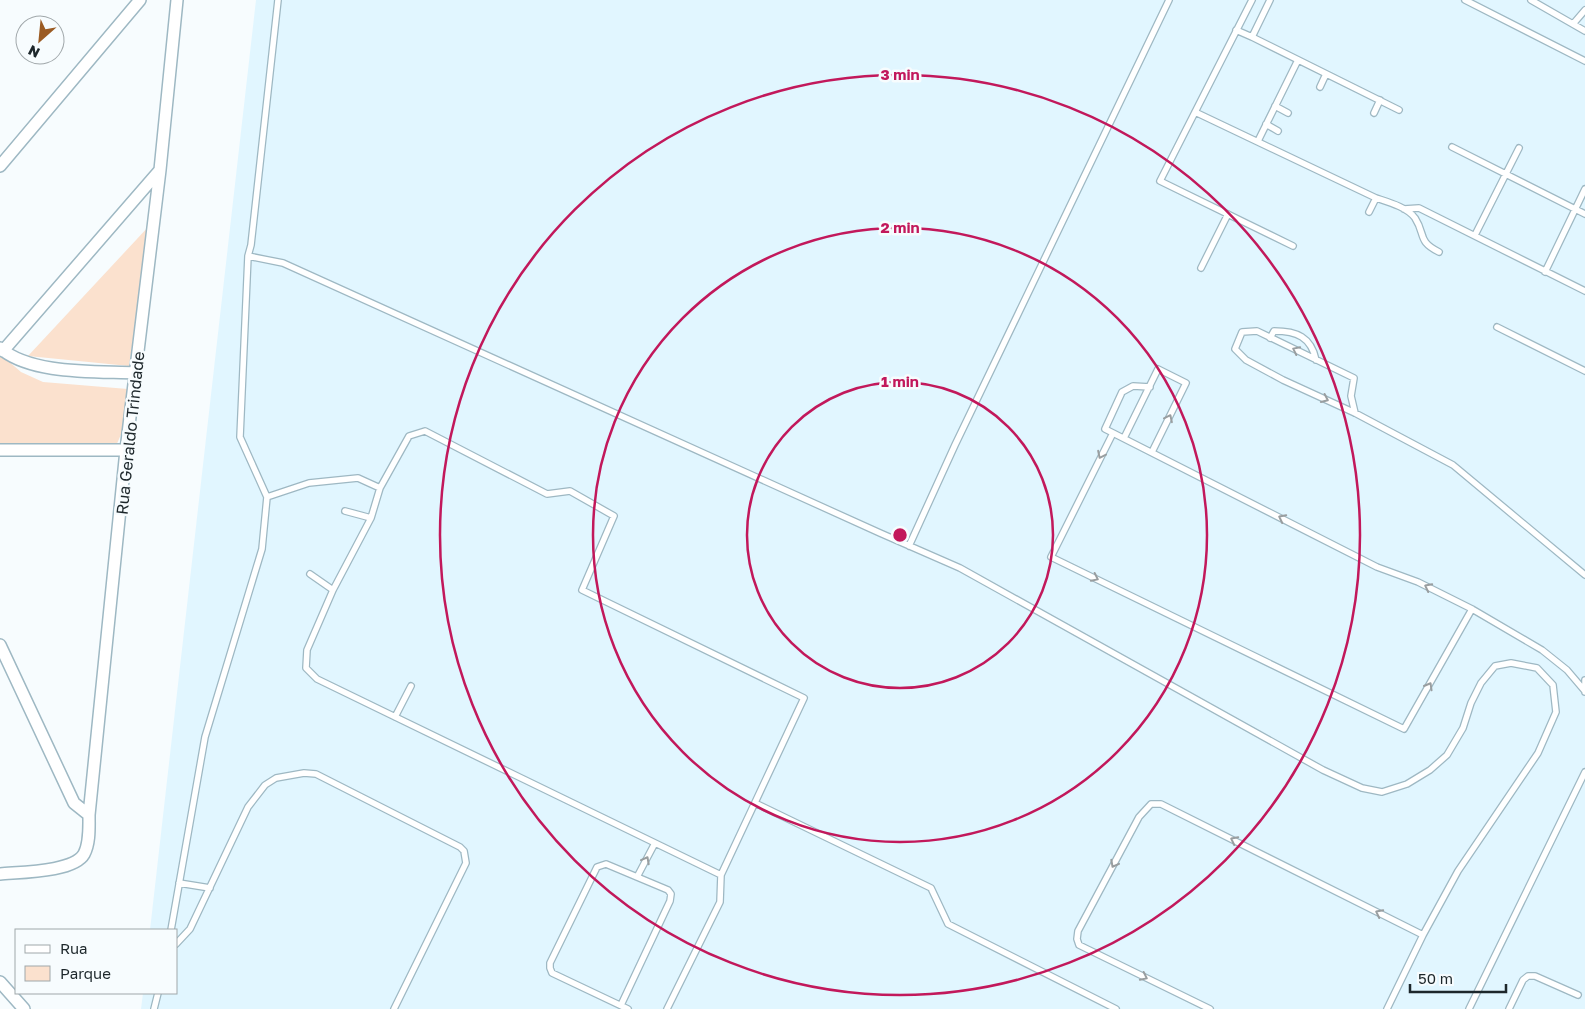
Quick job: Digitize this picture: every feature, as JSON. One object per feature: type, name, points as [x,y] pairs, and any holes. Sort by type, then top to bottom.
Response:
[{"type":"street","points":[[0,166],[140,0]]},
{"type":"street","name":"Rua Geraldo Trindade","points":[[0,874],[62,867],[76,862],[84,854],[89,836],[89,815],[126,450],[160,170],[175,2]]},
{"type":"street","points":[[136,373],[49,368],[25,362],[2,349],[160,170]]},
{"type":"street","points":[[0,450],[126,450]]},
{"type":"street","points":[[0,645],[74,803],[89,815]]},
{"type":"street","points":[[0,982],[24,1009]]},
{"type":"lane","points":[[171,929],[205,737],[262,549],[267,497],[240,438],[248,256],[251,245],[278,0]]},
{"type":"lane","points":[[909,546],[955,445],[1168,0]]},
{"type":"lane","points":[[1252,0],[1160,181],[1293,246]]},
{"type":"lane","points":[[1252,38],[1270,0]]},
{"type":"lane","points":[[1465,0],[1585,61]]},
{"type":"lane","points":[[1531,0],[1585,30]]},
{"type":"lane","points":[[1573,24],[1585,10]]},
{"type":"lane","points":[[1236,30],[1399,110]]},
{"type":"lane","points":[[1258,141],[1298,60]]},
{"type":"lane","points":[[1320,87],[1326,74]]},
{"type":"lane","points":[[1374,113],[1380,100]]},
{"type":"lane","points":[[1275,106],[1288,112]]},
{"type":"lane","points":[[1196,112],[1376,198],[1404,209],[1415,218],[1427,246],[1439,252]]},
{"type":"lane","points":[[1266,124],[1278,131]]},
{"type":"lane","points":[[1452,147],[1585,214]]},
{"type":"lane","points":[[1475,235],[1519,148]]},
{"type":"lane","points":[[1544,272],[1585,189]]},
{"type":"lane","points":[[1369,212],[1376,198]]},
{"type":"lane","points":[[1404,209],[1419,208],[1585,291]]},
{"type":"lane","points":[[1201,268],[1228,214]]},
{"type":"lane","points":[[248,256],[283,263],[960,568],[1323,770],[1362,788],[1382,792],[1407,784],[1430,770],[1447,756],[1463,728],[1471,702],[1481,683],[1494,666],[1511,663],[1537,668],[1553,685],[1556,712],[1538,753],[1458,871],[1423,935],[1387,1009]]},
{"type":"lane","points":[[1497,327],[1585,371]]},
{"type":"lane","points":[[1355,413],[1351,396],[1354,378],[1257,331],[1242,332],[1235,348],[1246,360],[1355,413],[1453,465],[1585,575]]},
{"type":"lane","points":[[1270,338],[1274,331],[1286,331],[1304,338],[1313,348],[1316,360]]},
{"type":"lane","points":[[1124,438],[1158,370],[1172,376],[1186,384],[1152,452]]},
{"type":"lane","points":[[1150,387],[1133,386],[1122,392],[1105,429],[1377,566],[1418,582],[1472,609],[1542,650],[1567,670],[1584,691]]},
{"type":"lane","points":[[667,1009],[720,902],[721,875],[804,698],[582,590],[614,516],[570,491],[547,494],[425,431],[408,436],[380,488],[372,518],[333,590],[307,650],[306,668],[317,680],[721,875]]},
{"type":"lane","points":[[1113,432],[1051,557],[1404,729],[1472,609]]},
{"type":"lane","points":[[267,497],[309,483],[358,478],[380,488]]},
{"type":"lane","points":[[345,511],[372,518]]},
{"type":"lane","points":[[310,574],[333,590]]},
{"type":"lane","points":[[1584,691],[1585,680]]},
{"type":"lane","points":[[395,717],[411,686]]},
{"type":"lane","points":[[1469,1009],[1585,772]]},
{"type":"lane","points":[[178,942],[190,929],[248,807],[265,785],[276,778],[304,773],[316,774],[460,847],[464,851],[466,863],[394,1009]]},
{"type":"lane","points":[[755,803],[931,888],[948,924],[1116,1009]]},
{"type":"lane","points":[[1210,1009],[1079,945],[1077,939],[1078,931],[1139,817],[1151,804],[1162,804],[1423,935]]},
{"type":"lane","points":[[637,877],[655,843]]},
{"type":"lane","points":[[621,1005],[670,901],[671,894],[668,890],[606,864],[597,867],[550,963],[550,968],[552,973],[628,1009]]},
{"type":"lane","points":[[179,883],[210,888]]},
{"type":"lane","points":[[1509,1009],[1523,980],[1528,976],[1535,976],[1578,995]]},
{"type":"lane","points":[[154,1009],[158,994]]},
{"type":"shaded area","points":[[256,0],[1585,0],[1585,1009],[141,1009],[143,994],[178,994],[178,929],[150,929]]},
{"type":"green space","points":[[150,225],[129,366],[28,356]]},
{"type":"green space","points":[[0,354],[21,372],[43,382],[140,390],[116,446],[0,448]]}]
